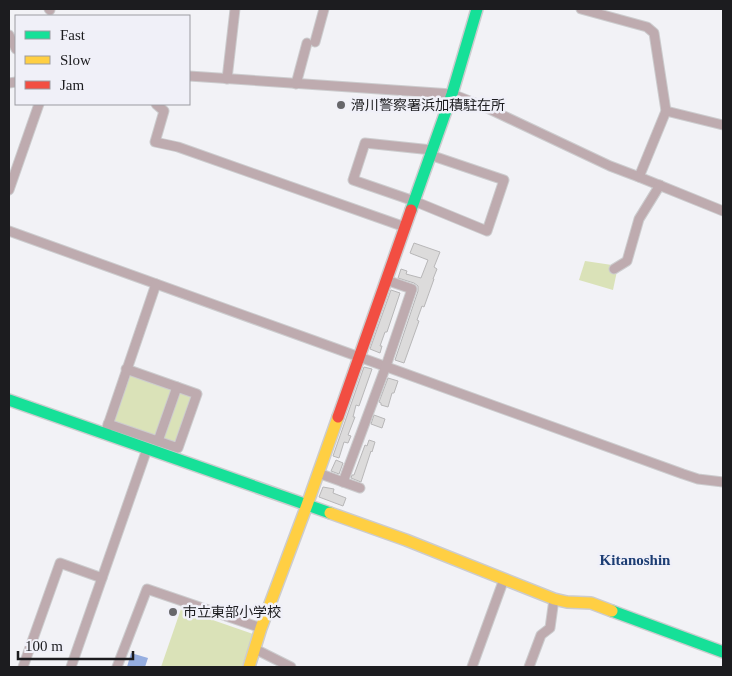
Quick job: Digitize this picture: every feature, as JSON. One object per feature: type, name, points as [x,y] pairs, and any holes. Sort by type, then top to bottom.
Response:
[{"type":"street","points":[[227,79],[235,9]]},
{"type":"street","points":[[296,84],[324,9]]},
{"type":"street","points":[[249,667],[261,628],[307,505],[452,94],[477,9]]},
{"type":"street","points":[[582,9],[648,26],[654,33],[666,111],[639,177]]},
{"type":"street","points":[[9,35],[15,47]]},
{"type":"street","points":[[190,76],[452,94],[485,107],[610,166],[723,211]]},
{"type":"street","points":[[9,190],[39,105]]},
{"type":"street","points":[[157,105],[164,111],[155,142],[178,146],[405,227]]},
{"type":"street","points":[[666,111],[723,125]]},
{"type":"street","points":[[365,143],[431,152],[504,180],[487,230],[414,201],[352,180],[365,143]]},
{"type":"street","points":[[614,269],[627,262],[639,220],[660,185]]},
{"type":"street","points":[[9,231],[683,474],[698,479],[723,482]]},
{"type":"street","points":[[343,482],[412,289],[386,280]]},
{"type":"street","points":[[106,428],[156,284]]},
{"type":"street","points":[[9,400],[178,448],[197,394],[126,370]]},
{"type":"street","points":[[158,441],[177,387]]},
{"type":"street","points":[[106,428],[147,449],[406,540],[554,599],[567,602],[590,603],[723,652]]},
{"type":"street","points":[[71,667],[147,449]]},
{"type":"street","points":[[318,473],[360,488]]},
{"type":"street","points":[[23,667],[60,563],[102,578]]},
{"type":"street","points":[[472,667],[504,580]]},
{"type":"street","points":[[117,667],[147,589],[261,628]]},
{"type":"street","points":[[529,667],[541,635],[550,628],[554,599]]},
{"type":"street","points":[[255,649],[291,667]]},
{"type":"green space","points":[[585,261],[612,265],[617,271],[613,290],[579,280]]},
{"type":"green space","points":[[131,366],[201,392],[180,450],[110,427]]},
{"type":"green space","points":[[181,609],[253,634],[242,667],[161,667]]},
{"type":"water","points":[[131,653],[148,658],[145,667],[127,667]]},
{"type":"building","points":[[414,243],[440,252],[434,267],[437,269],[434,279],[417,320],[419,321],[404,363],[395,360],[418,286],[398,278],[401,269],[407,271],[406,274],[421,278],[428,260],[410,253]]},
{"type":"building","points":[[391,290],[400,293],[387,332],[385,332],[380,346],[382,346],[380,353],[370,349]]},
{"type":"building","points":[[364,367],[372,369],[359,406],[356,405],[353,417],[355,417],[348,435],[351,436],[348,443],[344,442],[339,458],[333,456]]},
{"type":"building","points":[[388,378],[398,381],[388,407],[381,405],[379,402]]},
{"type":"building","points":[[374,415],[385,419],[382,428],[371,424]]},
{"type":"building","points":[[369,440],[375,442],[361,482],[351,478]]},
{"type":"building","points":[[336,460],[343,463],[339,474],[331,471]]},
{"type":"building","points":[[323,487],[334,489],[333,493],[346,498],[343,506],[319,497]]},
{"type":"traffic: fast","points":[[411,210],[452,94],[477,9]]},
{"type":"traffic: fast","points":[[9,400],[330,513]]},
{"type":"traffic: fast","points":[[612,611],[723,652]]},
{"type":"traffic: slow","points":[[249,667],[261,628],[338,417]]},
{"type":"traffic: slow","points":[[330,513],[406,540],[554,599],[567,602],[591,603],[612,611]]},
{"type":"traffic: jam","points":[[338,417],[411,210]]},
{"type":"place","name":"滑川警察署浜加積駐在所","points":[[341,105]]},
{"type":"place","name":"市立東部小学校","points":[[173,612]]},
{"type":"district","name":"Kitanoshin","points":[[635,560]]}]
